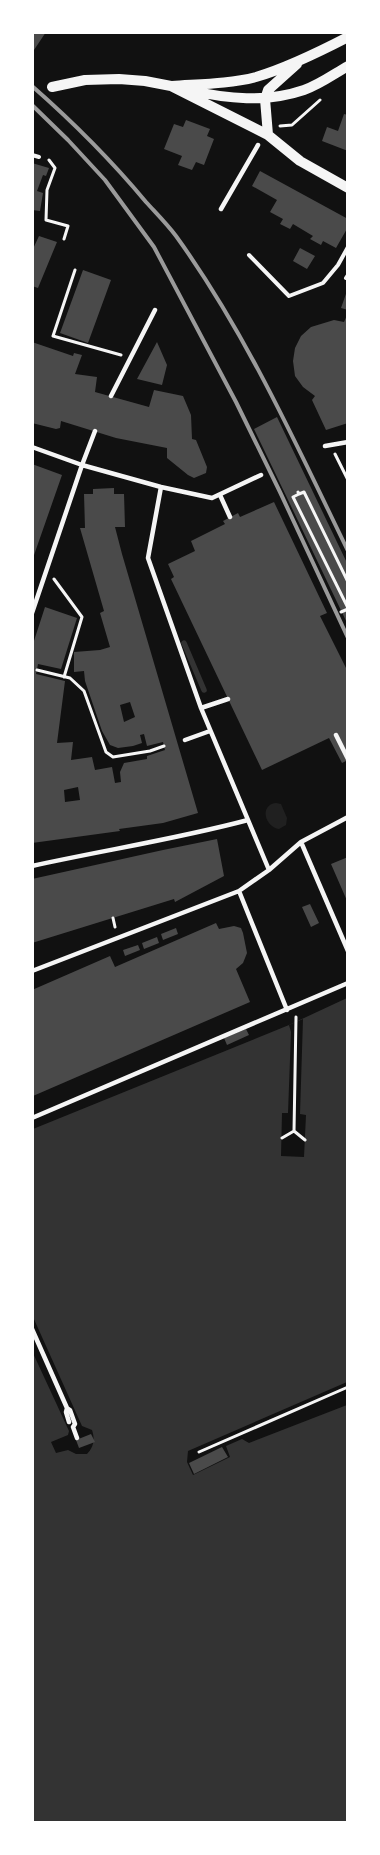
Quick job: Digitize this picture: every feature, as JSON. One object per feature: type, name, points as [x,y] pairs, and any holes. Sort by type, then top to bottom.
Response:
[{"type":"main road","points":[[171,86],[216,83],[256,77],[303,59],[348,37]]},
{"type":"main road","points":[[268,135],[265,99],[268,90],[303,59]]},
{"type":"main road","points":[[52,87],[85,80],[120,79],[145,81],[217,97],[265,99],[305,90],[348,66]]},
{"type":"main road","points":[[171,86],[268,135],[300,161],[348,188]]},
{"type":"street","points":[[221,209],[258,145]]},
{"type":"street","points":[[111,396],[155,310]]},
{"type":"street","points":[[32,613],[95,432]]},
{"type":"street","points":[[327,445],[348,442]]},
{"type":"street","points":[[32,447],[82,465],[161,487],[212,498],[261,475]]},
{"type":"street","points":[[161,487],[148,558],[201,708],[269,870]]},
{"type":"street","points":[[220,495],[230,517]]},
{"type":"street","points":[[201,708],[228,699]]},
{"type":"street","points":[[185,740],[210,731]]},
{"type":"street","points":[[336,735],[348,759]]},
{"type":"street","points":[[32,971],[239,891],[269,870],[301,842],[348,817]]},
{"type":"street","points":[[32,866],[98,851],[214,830],[248,820]]},
{"type":"street","points":[[301,842],[348,951]]},
{"type":"street","points":[[239,891],[287,1010]]},
{"type":"street","points":[[32,1118],[100,1087],[348,983]]},
{"type":"street","points":[[32,1329],[67,1408],[70,1410],[75,1424],[71,1424],[77,1438]]},
{"type":"lane","points":[[32,155],[39,157]]},
{"type":"lane","points":[[249,255],[290,296],[323,283],[338,265],[348,247]]},
{"type":"path","points":[[277,127],[292,124],[323,98]]},
{"type":"path","points":[[39,157],[49,160],[55,168],[46,190],[46,220],[68,226],[64,239]]},
{"type":"path","points":[[75,270],[53,336],[117,354]]},
{"type":"path","points":[[327,445],[348,480]]},
{"type":"path","points":[[341,612],[348,609],[294,497],[299,493],[304,492],[348,582]]},
{"type":"path","points":[[48,568],[58,587],[82,617],[64,677]]},
{"type":"path","points":[[37,670],[70,678],[84,691],[106,752],[113,757],[150,751],[164,746]]},
{"type":"path","points":[[294,1007],[297,1021],[294,1131]]},
{"type":"path","points":[[282,1138],[294,1131]]},
{"type":"path","points":[[294,1131],[305,1140]]},
{"type":"path","points":[[199,1452],[348,1387]]},
{"type":"shaded area","points":[[276,803],[281,804],[287,818],[286,825],[279,829],[270,824],[266,816],[267,808]]},
{"type":"shaded area","points":[[347,998],[347,1382],[188,1451],[187,1462],[193,1475],[230,1457],[226,1446],[242,1439],[249,1443],[347,1405],[347,1822],[33,1822],[32,1351],[69,1431],[68,1435],[51,1442],[56,1453],[68,1450],[76,1454],[87,1454],[94,1440],[92,1430],[82,1426],[33,1317],[33,1129],[289,1025]]},
{"type":"pier","points":[[303,1019],[300,1114],[306,1115],[304,1157],[281,1156],[282,1113],[288,1113],[291,1032],[289,1025]]},
{"type":"building","points":[[32,32],[46,32],[32,53]]},
{"type":"building","points":[[344,114],[348,115],[348,151],[322,141],[327,127],[338,131]]},
{"type":"building","points":[[186,120],[210,129],[207,136],[214,139],[204,165],[196,162],[192,170],[178,165],[182,156],[164,149],[174,124],[183,127]]},
{"type":"building","points":[[32,163],[49,168],[46,176],[43,175],[37,191],[43,193],[40,211],[32,210]]},
{"type":"building","points":[[260,171],[348,219],[348,227],[336,248],[323,241],[321,245],[310,239],[313,236],[293,224],[290,229],[280,224],[283,219],[270,212],[277,200],[252,186]]},
{"type":"building","points":[[39,236],[57,242],[38,288],[32,286],[32,251]]},
{"type":"building","points":[[300,248],[315,256],[307,269],[293,261]]},
{"type":"building","points":[[83,270],[111,280],[88,343],[60,333]]},
{"type":"building","points":[[348,291],[348,310],[341,308]]},
{"type":"building","points":[[348,313],[348,423],[326,430],[312,400],[315,396],[303,387],[295,376],[293,361],[295,348],[301,336],[311,327],[334,320],[344,322]]},
{"type":"building","points":[[32,342],[73,356],[74,353],[82,355],[75,374],[97,377],[95,392],[149,407],[154,390],[183,396],[191,415],[192,439],[196,440],[207,467],[206,473],[194,478],[188,475],[167,458],[167,448],[116,438],[61,421],[60,428],[56,429],[32,423]]},
{"type":"building","points":[[157,342],[167,365],[162,385],[137,379]]},
{"type":"building","points":[[277,417],[348,565],[348,625],[254,429]]},
{"type":"building","points":[[32,464],[62,475],[33,558],[32,558]]},
{"type":"building","points":[[114,488],[114,494],[124,494],[125,527],[115,527],[198,813],[163,823],[119,829],[120,831],[32,843],[32,647],[45,607],[77,618],[61,669],[38,664],[36,674],[65,681],[57,743],[73,742],[71,760],[92,757],[95,770],[112,767],[115,783],[121,782],[120,772],[124,763],[147,759],[147,756],[165,750],[163,742],[147,746],[144,734],[140,735],[142,743],[133,746],[118,748],[110,745],[102,731],[85,681],[84,671],[74,672],[74,652],[100,650],[110,647],[100,613],[104,611],[80,528],[85,528],[84,494],[93,494],[93,489]],"holes":[[[130,702],[135,717],[124,722],[120,705]],[[78,787],[80,800],[65,802],[64,790]]]},
{"type":"building","points":[[274,502],[327,613],[320,616],[348,672],[348,760],[342,763],[329,738],[262,770],[171,579],[174,577],[168,564],[195,551],[191,541],[225,524],[223,521],[238,513],[240,517]]},
{"type":"building","points":[[217,839],[224,876],[175,902],[174,899],[32,943],[32,879]]},
{"type":"building","points":[[348,857],[348,903],[331,864]]},
{"type":"building","points":[[310,904],[319,923],[311,927],[302,907]]},
{"type":"building","points":[[216,923],[219,929],[234,926],[241,928],[247,953],[243,963],[236,969],[250,1002],[33,1096],[32,990],[110,956],[115,967]]},
{"type":"building","points":[[176,928],[178,934],[163,940],[161,934]]},
{"type":"building","points":[[157,937],[159,943],[144,949],[142,943]]},
{"type":"building","points":[[138,945],[140,950],[125,956],[123,950]]},
{"type":"building","points":[[246,1029],[249,1035],[227,1045],[224,1038]]},
{"type":"building","points":[[91,1434],[95,1442],[79,1448],[76,1440]]},
{"type":"building","points":[[222,1447],[228,1457],[194,1474],[189,1463]]},
{"type":"waterway","points":[[184,643],[204,690]]},
{"type":"railway","points":[[32,86],[77,127],[119,171],[173,232],[201,273],[225,311],[269,390],[348,551]]},
{"type":"railway","points":[[32,105],[105,180],[154,247],[236,402],[348,638]]}]
